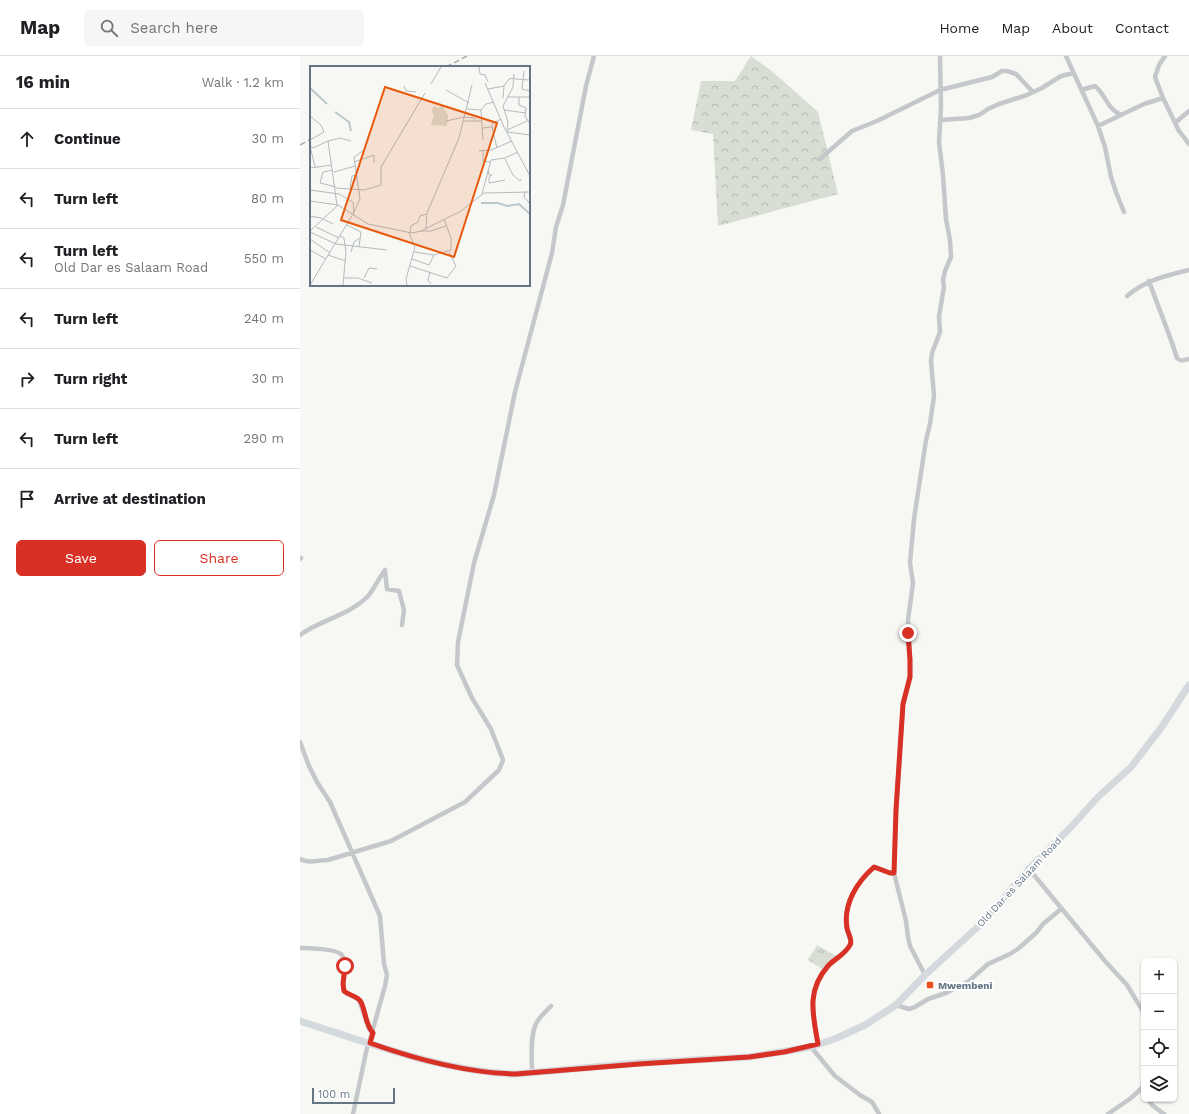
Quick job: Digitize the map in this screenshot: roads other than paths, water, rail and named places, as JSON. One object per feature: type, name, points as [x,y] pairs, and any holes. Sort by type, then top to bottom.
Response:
[{"type":"street","points":[[300,859],[309,862],[328,860],[391,841],[465,802],[499,770],[503,760],[490,729],[472,698],[457,665],[458,642],[474,563],[494,495],[515,392],[552,253],[556,227],[563,204],[586,86],[594,56]]},
{"type":"street","points":[[925,975],[910,946],[904,913],[894,873],[896,810],[903,704],[910,677],[908,620],[913,583],[910,563],[914,519],[934,396],[931,361],[932,353],[940,332],[939,316],[944,287],[943,280],[951,257],[939,142],[941,120],[940,56]]},
{"type":"street","points":[[1066,56],[1098,126],[1105,147],[1116,192],[1124,212]]},
{"type":"street","points":[[1165,56],[1154,77],[1179,131],[1189,144]]},
{"type":"street","points":[[820,158],[852,131],[877,121],[940,90],[992,77],[1002,71],[1007,71],[1016,74],[1033,92]]},
{"type":"street","points":[[941,120],[969,118],[979,115],[999,104],[1042,88],[1061,76],[1074,73]]},
{"type":"street","points":[[1081,90],[1094,86],[1102,94],[1110,108],[1120,115]]},
{"type":"street","points":[[1098,126],[1144,104],[1163,98]]},
{"type":"street","points":[[1175,123],[1189,111]]},
{"type":"street","points":[[1127,296],[1137,287],[1149,281],[1189,270]]},
{"type":"street","points":[[1149,281],[1158,309],[1170,335],[1177,358],[1182,361],[1189,359]]},
{"type":"street","points":[[300,635],[307,630],[349,610],[368,596],[385,570],[387,589],[400,591],[404,610],[402,625]]},
{"type":"street","name":"Old Dar es Salaam Road","points":[[300,1021],[392,1050],[468,1070],[500,1074],[749,1057],[814,1046],[854,1031],[896,1005],[925,975],[981,924],[1029,868],[1070,828],[1098,797],[1131,767],[1161,728],[1189,685]]},
{"type":"street","points":[[300,742],[302,753],[317,782],[330,802],[380,916],[384,964],[387,975],[373,1033],[369,1043],[353,1114]]},
{"type":"street","points":[[879,1114],[872,1102],[835,1076],[814,1046],[812,1004],[813,993],[819,979],[828,966],[846,951],[851,944],[846,922],[847,909],[851,897],[862,878],[874,867],[894,873]]},
{"type":"street","points":[[1029,868],[1061,909],[1127,985],[1141,1008]]},
{"type":"street","points":[[896,1005],[909,1009],[969,981],[988,964],[1010,954],[1019,948],[1036,933],[1043,924],[1061,909]]},
{"type":"street","points":[[300,948],[332,951],[340,953],[344,957],[344,991],[349,995],[357,997],[369,1029],[373,1033]]},
{"type":"street","points":[[532,1073],[532,1047],[535,1026],[550,1006]]},
{"type":"street","points":[[1108,1114],[1141,1090]]},
{"type":"street","points":[[1150,1102],[1164,1114]]},
{"type":"railway","points":[[448,66],[467,56]]},
{"type":"railway","points":[[300,145],[310,140]]},
{"type":"place","name":"Mwembeni","points":[[930,985]]}]
